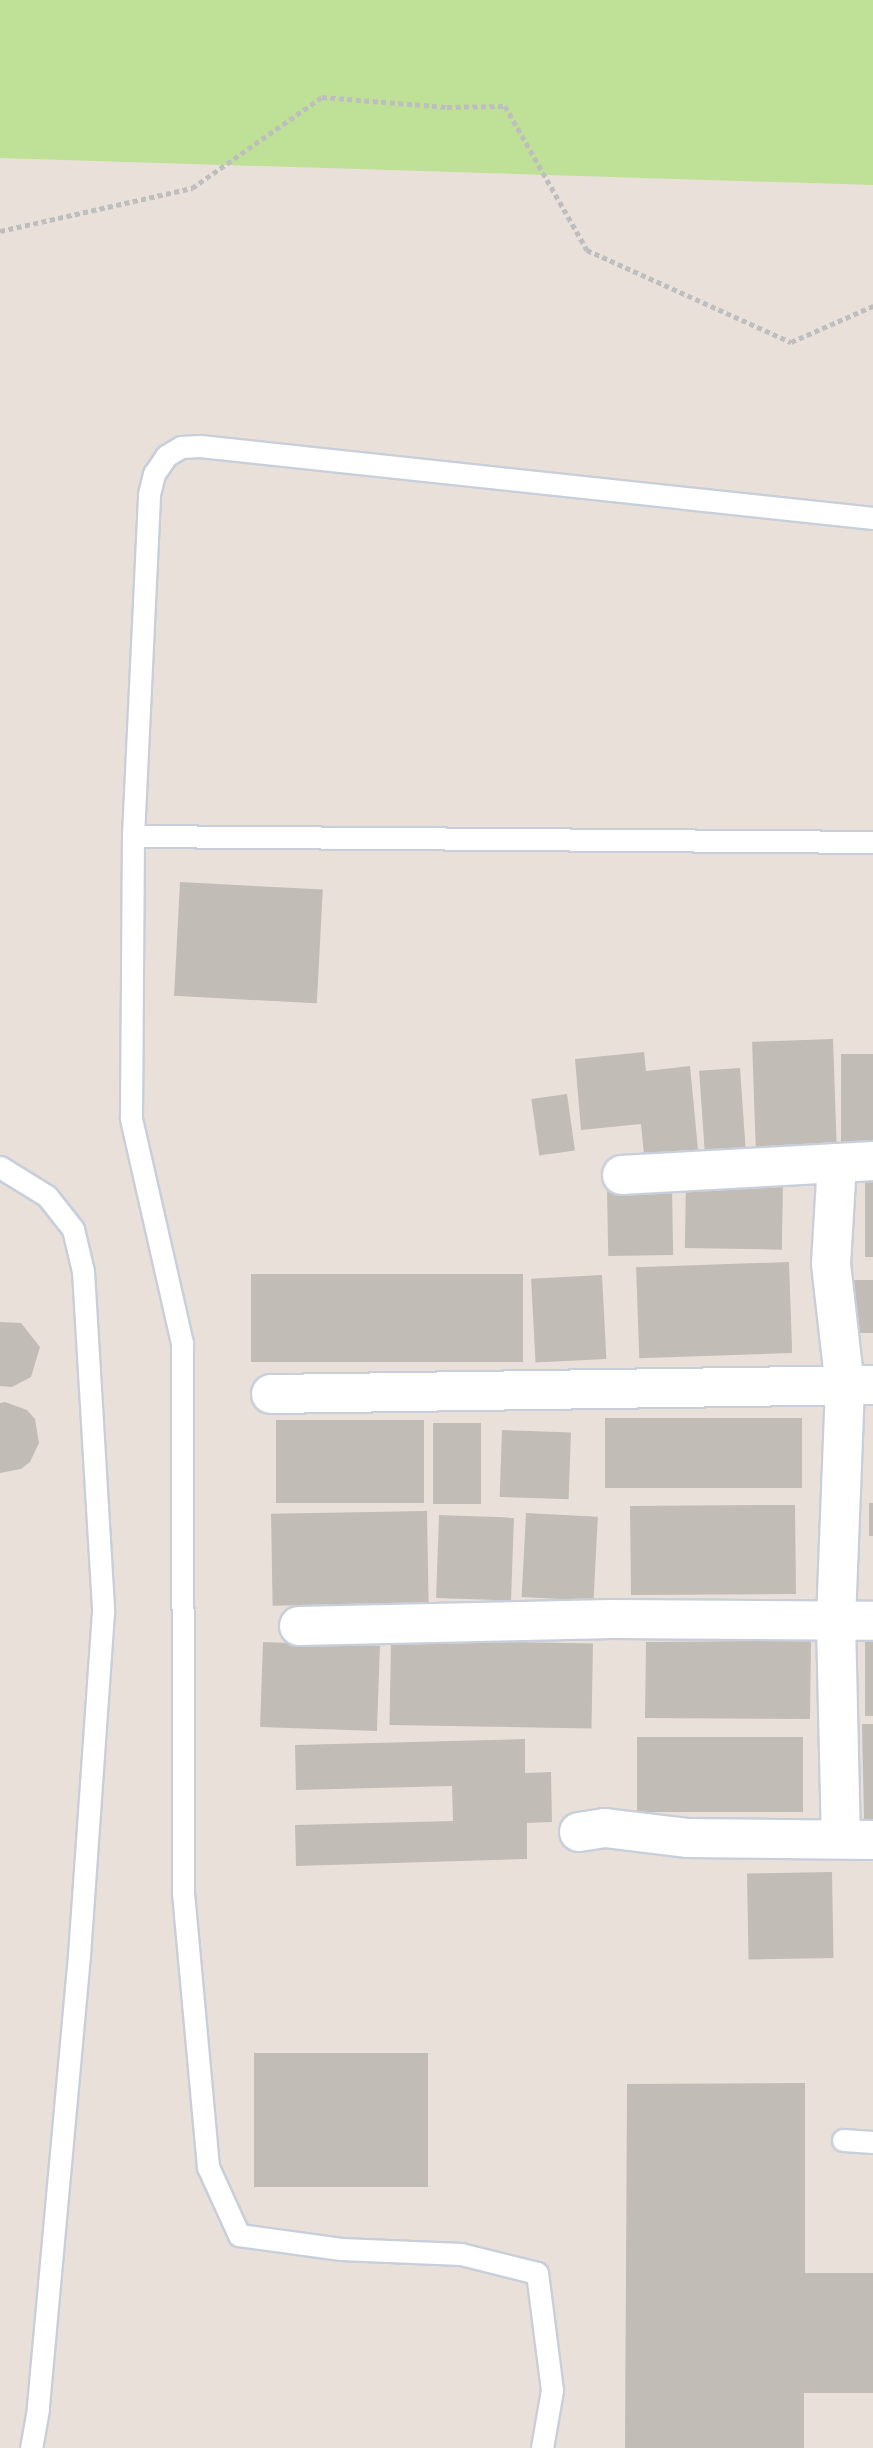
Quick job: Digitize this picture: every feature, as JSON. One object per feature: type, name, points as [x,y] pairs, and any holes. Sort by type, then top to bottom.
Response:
[{"type":"street","points":[[579,1832],[605,1828],[688,1838],[857,1840],[855,1621],[859,1385],[831,1264],[855,1162],[622,1175]]},
{"type":"street","points":[[271,1394],[859,1385]]},
{"type":"street","points":[[299,1626],[612,1619],[855,1621]]},
{"type":"lane","points":[[542,2448],[552,2390],[537,2273],[461,2254],[341,2249],[239,2235],[208,2167],[183,1893],[183,1343],[131,1118],[133,836],[149,494],[154,474],[166,456],[181,447],[873,518]]},
{"type":"lane","points":[[133,836],[873,842]]},
{"type":"lane","points":[[0,1167],[47,1196],[73,1229],[83,1271],[103,1612],[79,1955],[38,2409],[31,2448]]},
{"type":"lane","points":[[843,2140],[873,2142]]},
{"type":"path","points":[[0,232],[192,188],[322,97],[447,107],[505,107],[587,250],[792,342],[873,306]]},
{"type":"green space","points":[[0,0],[873,0],[873,185],[0,158]]},
{"type":"building","points":[[180,882],[323,889],[317,1003],[174,996]]},
{"type":"building","points":[[833,1039],[837,1146],[756,1149],[752,1042]]},
{"type":"building","points":[[644,1052],[646,1071],[690,1066],[699,1160],[645,1165],[641,1124],[581,1130],[575,1059]]},
{"type":"building","points":[[841,1054],[873,1054],[873,1144],[841,1144]]},
{"type":"building","points":[[740,1068],[746,1149],[705,1152],[699,1071]]},
{"type":"building","points":[[567,1094],[575,1150],[539,1155],[531,1099]]},
{"type":"building","points":[[865,1165],[873,1165],[873,1257],[865,1257]]},
{"type":"building","points":[[686,1181],[783,1183],[782,1250],[685,1248]]},
{"type":"building","points":[[672,1186],[673,1255],[608,1256],[607,1187]]},
{"type":"building","points":[[789,1262],[792,1353],[639,1358],[636,1267]]},
{"type":"building","points":[[251,1274],[523,1274],[523,1362],[251,1362]]},
{"type":"building","points":[[602,1275],[606,1359],[535,1363],[531,1279]]},
{"type":"building","points":[[848,1280],[873,1280],[873,1333],[848,1333]]},
{"type":"building","points":[[0,1322],[21,1323],[40,1347],[31,1377],[12,1387],[0,1386]]},
{"type":"building","points":[[5,1402],[27,1410],[35,1419],[39,1443],[30,1462],[21,1469],[0,1473],[0,1403]]},
{"type":"building","points":[[605,1418],[802,1418],[802,1488],[605,1488]]},
{"type":"building","points":[[276,1420],[424,1420],[424,1503],[276,1503]]},
{"type":"building","points":[[433,1423],[481,1423],[481,1504],[433,1504]]},
{"type":"building","points":[[502,1430],[571,1432],[569,1499],[500,1497]]},
{"type":"building","points":[[869,1503],[873,1503],[873,1536],[869,1536]]},
{"type":"building","points":[[795,1505],[796,1594],[631,1595],[630,1506]]},
{"type":"building","points":[[427,1511],[429,1603],[273,1606],[271,1514]]},
{"type":"building","points":[[526,1513],[598,1517],[594,1601],[522,1597]]},
{"type":"building","points":[[439,1515],[514,1518],[511,1601],[436,1598]]},
{"type":"building","points":[[865,1637],[873,1637],[873,1716],[865,1716]]},
{"type":"building","points":[[391,1640],[593,1644],[591,1729],[390,1725]]},
{"type":"building","points":[[811,1641],[810,1719],[645,1718],[646,1642]]},
{"type":"building","points":[[263,1642],[380,1646],[377,1731],[260,1727]]},
{"type":"building","points":[[862,1724],[873,1724],[873,1819],[864,1819]]},
{"type":"building","points":[[637,1737],[803,1737],[803,1812],[637,1812]]},
{"type":"building","points":[[525,1739],[525,1773],[551,1772],[552,1822],[527,1823],[527,1859],[296,1866],[295,1825],[453,1821],[452,1786],[296,1790],[295,1745]]},
{"type":"building","points":[[832,1872],[834,1958],[749,1959],[747,1873]]},
{"type":"building","points":[[254,2053],[428,2053],[428,2187],[254,2187]]},
{"type":"building","points":[[805,2083],[805,2273],[873,2273],[873,2393],[804,2393],[804,2448],[625,2448],[627,2084]]}]
